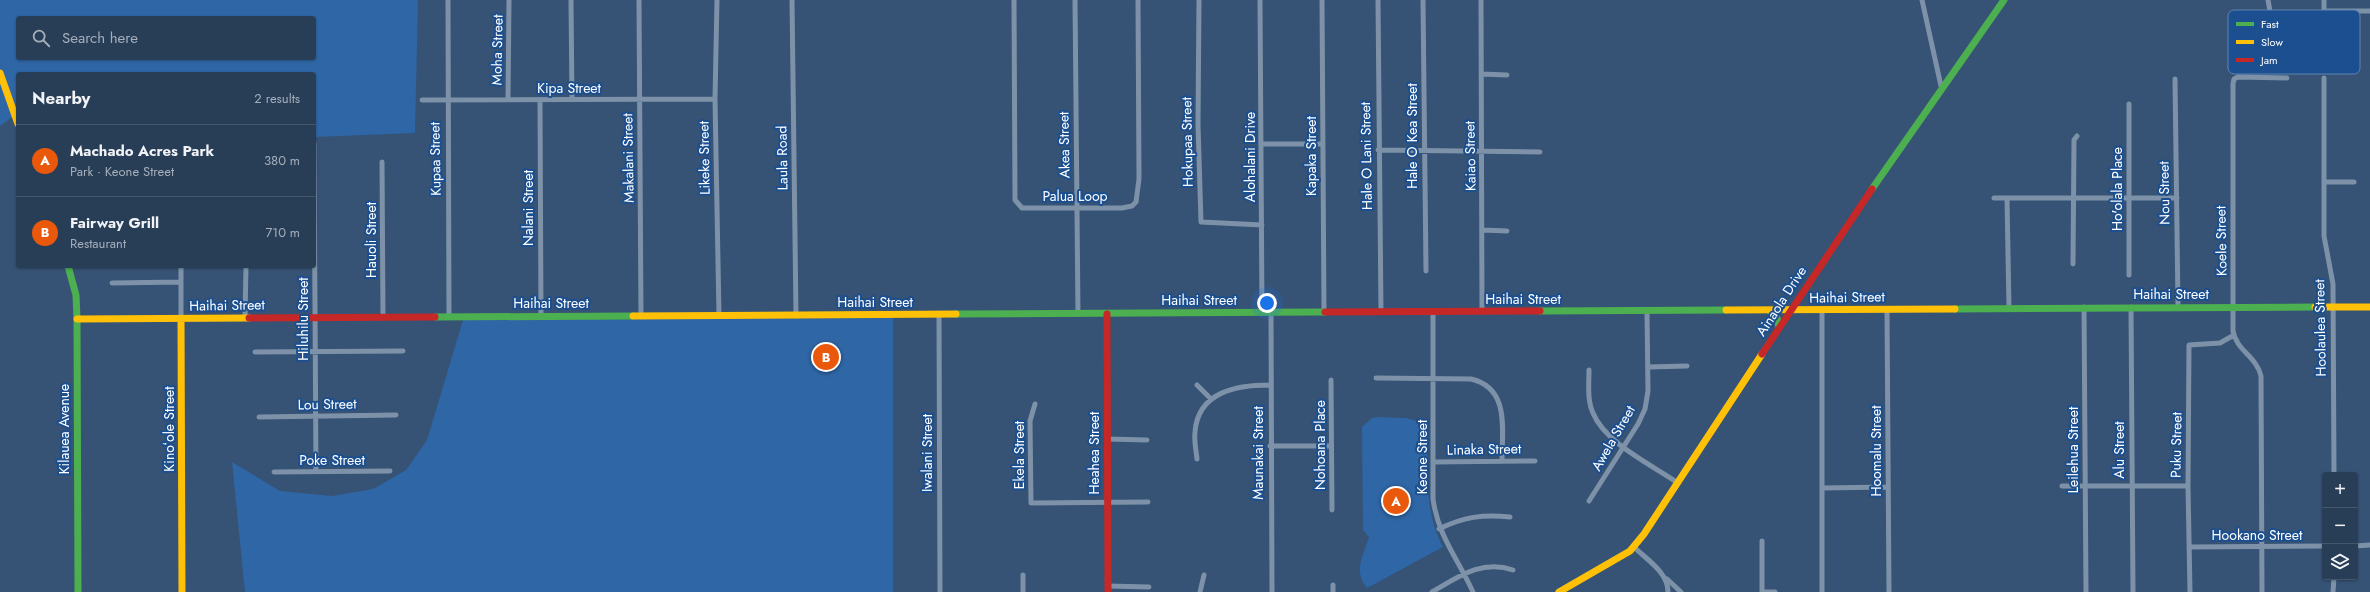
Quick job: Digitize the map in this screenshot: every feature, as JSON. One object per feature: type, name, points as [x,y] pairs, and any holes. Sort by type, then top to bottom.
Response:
[{"type":"street","name":"Kupaa Street","points":[[448,0],[446,100],[449,317]]},
{"type":"street","name":"Moha Street","points":[[508,100],[509,0]]},
{"type":"street","points":[[571,0],[572,100]]},
{"type":"street","name":"Makalani Street","points":[[639,0],[642,316]]},
{"type":"street","name":"Likeke Street","points":[[717,0],[715,99],[719,316]]},
{"type":"street","name":"Laula Road","points":[[792,0],[796,316]]},
{"type":"street","name":"Palua Loop","points":[[1014,0],[1015,200],[1022,208],[1122,208],[1132,206],[1138,196],[1138,0]]},
{"type":"street","name":"Akea Street","points":[[1075,0],[1078,314]]},
{"type":"street","name":"Hokupaa Street","points":[[1199,0],[1198,124],[1201,222],[1262,226]]},
{"type":"street","name":"Alohalani Drive","points":[[1260,0],[1262,313]]},
{"type":"street","name":"Kapaka Street","points":[[1322,0],[1324,44],[1322,144],[1324,313]]},
{"type":"street","name":"Hale O Lani Street","points":[[1378,0],[1378,150],[1381,312]]},
{"type":"street","name":"Hale O Kea Street","points":[[1424,0],[1426,271]]},
{"type":"street","name":"Kaiao Street","points":[[1481,0],[1483,230],[1482,312]]},
{"type":"street","points":[[1922,0],[1941,86]]},
{"type":"street","name":"Ainaola Drive","points":[[1559,592],[1610,564],[1634,547],[1678,482],[1778,327],[1941,86],[2004,0]]},
{"type":"street","points":[[2268,0],[2270,10]]},
{"type":"street","points":[[1481,74],[1507,75]]},
{"type":"street","points":[[1,77],[16,118]]},
{"type":"street","name":"Koele Street","points":[[2234,335],[2233,82],[2238,77],[2287,78]]},
{"type":"street","name":"Hoolaulea Street","points":[[2324,78],[2325,243],[2332,278],[2333,307],[2334,472]]},
{"type":"street","name":"Nou Street","points":[[2175,79],[2178,307]]},
{"type":"street","name":"Kipa Street","points":[[422,100],[715,99]]},
{"type":"street","name":"Nalani Street","points":[[540,100],[541,317]]},
{"type":"street","name":"Ho'olala Place","points":[[2129,104],[2129,275]]},
{"type":"street","points":[[2074,264],[2074,140],[2077,136]]},
{"type":"street","points":[[1262,144],[1322,144]]},
{"type":"street","points":[[1378,150],[1424,152],[1540,152]]},
{"type":"street","name":"Hauoli Street","points":[[382,162],[383,318]]},
{"type":"street","points":[[2324,182],[2354,182]]},
{"type":"street","points":[[1994,198],[2176,198]]},
{"type":"street","points":[[2007,198],[2009,308]]},
{"type":"street","points":[[1483,230],[1507,231]]},
{"type":"street","name":"Kilauea Avenue","points":[[69,268],[76,295],[77,320],[78,592]]},
{"type":"street","name":"Kinoʻole Street","points":[[180,268],[182,592]]},
{"type":"street","points":[[246,268],[246,318]]},
{"type":"street","name":"Hiluhilu Street","points":[[315,268],[316,472]]},
{"type":"street","points":[[112,283],[181,282]]},
{"type":"street","name":"Haihai Street","points":[[77,320],[315,317],[383,318],[1381,312],[1647,312],[2084,307],[2370,307]]},
{"type":"street","name":"Leilehua Street","points":[[2084,307],[2086,592]]},
{"type":"street","name":"Alu Street","points":[[2131,307],[2131,486],[2133,592]]},
{"type":"street","points":[[1822,310],[1822,592]]},
{"type":"street","name":"Hoomalu Street","points":[[1887,310],[1889,592]]},
{"type":"street","points":[[1770,311],[1776,318],[1778,327]]},
{"type":"street","name":"Keone Street","points":[[1433,312],[1433,499],[1439,529],[1465,574],[1473,592]]},
{"type":"street","name":"Awela Street","points":[[1589,501],[1645,409],[1648,391],[1647,312]]},
{"type":"street","name":"Maunakai Street","points":[[1271,313],[1270,446],[1272,592]]},
{"type":"street","name":"Heahea Street","points":[[1107,314],[1108,589]]},
{"type":"street","name":"Iwalani Street","points":[[938,315],[940,592]]},
{"type":"street","points":[[2234,335],[2237,343],[2256,363],[2261,376],[2262,592]]},
{"type":"street","name":"Puku Street","points":[[2190,592],[2188,486],[2190,344],[2220,343],[2234,335]]},
{"type":"street","points":[[256,352],[404,351]]},
{"type":"street","points":[[1648,366],[1687,366]]},
{"type":"street","points":[[1589,370],[1589,400],[1592,412],[1606,434],[1678,482]]},
{"type":"street","points":[[1376,378],[1470,379],[1484,383],[1494,392],[1502,412],[1502,461]]},
{"type":"street","name":"Nohoana Place","points":[[1331,380],[1332,510]]},
{"type":"street","points":[[1197,385],[1211,400]]},
{"type":"street","points":[[1197,459],[1196,424],[1201,413],[1211,400],[1226,390],[1237,386],[1270,385]]},
{"type":"street","name":"Ekela Street","points":[[1035,404],[1030,421],[1031,503],[1108,502]]},
{"type":"street","name":"Lou Street","points":[[259,417],[396,415]]},
{"type":"street","points":[[1107,439],[1147,440]]},
{"type":"street","points":[[1270,446],[1331,446]]},
{"type":"street","name":"Linaka Street","points":[[1434,462],[1535,461]]},
{"type":"street","name":"Poke Street","points":[[274,472],[390,471]]},
{"type":"street","points":[[2062,486],[2188,486]]},
{"type":"street","points":[[1822,488],[1888,487]]},
{"type":"street","points":[[1108,502],[1148,502]]},
{"type":"street","points":[[1439,529],[1461,519],[1478,515],[1510,517]]},
{"type":"street","points":[[1762,542],[1762,592],[1776,592]]},
{"type":"street","points":[[2358,546],[2370,545]]},
{"type":"street","name":"Hookano Street","points":[[2190,547],[2322,546]]},
{"type":"street","points":[[1634,547],[1681,592]]},
{"type":"street","points":[[1432,592],[1481,566],[1489,565],[1513,570]]},
{"type":"street","points":[[1023,575],[1023,592]]},
{"type":"street","points":[[1200,592],[1204,575]]},
{"type":"street","points":[[1666,578],[1668,592]]},
{"type":"street","points":[[2333,592],[2334,580]]},
{"type":"street","points":[[1333,585],[1333,592]]},
{"type":"street","points":[[1108,589],[1149,587]]},
{"type":"shaded area","points":[[0,0],[418,0],[415,133],[316,137],[316,72],[16,72],[16,114],[0,126]]},
{"type":"shaded area","points":[[893,318],[893,592],[245,592],[232,462],[280,491],[332,496],[373,489],[406,470],[427,440],[463,320]]},
{"type":"shaded area","points":[[1372,418],[1406,418],[1427,424],[1427,472],[1429,503],[1432,518],[1443,547],[1367,588],[1363,582],[1360,569],[1360,563],[1369,537],[1363,530],[1362,427]]},
{"type":"traffic: fast","points":[[1872,189],[2004,0]]},
{"type":"traffic: fast","points":[[69,268],[76,295],[77,319],[78,592]]},
{"type":"traffic: fast","points":[[1955,309],[2315,307]]},
{"type":"traffic: fast","points":[[1540,311],[1726,310]]},
{"type":"traffic: fast","points":[[1770,311],[1777,318],[1779,327]]},
{"type":"traffic: fast","points":[[956,314],[1325,312]]},
{"type":"traffic: fast","points":[[435,317],[633,316]]},
{"type":"traffic: slow","points":[[0,73],[16,118]]},
{"type":"traffic: slow","points":[[2315,307],[2370,307]]},
{"type":"traffic: slow","points":[[1726,310],[1955,309]]},
{"type":"traffic: slow","points":[[633,316],[956,314]]},
{"type":"traffic: slow","points":[[77,319],[249,318]]},
{"type":"traffic: slow","points":[[181,319],[182,592]]},
{"type":"traffic: slow","points":[[1559,592],[1630,551],[1644,534],[1762,354]]},
{"type":"traffic: jam","points":[[1762,354],[1872,189]]},
{"type":"traffic: jam","points":[[1325,312],[1540,311]]},
{"type":"traffic: jam","points":[[1107,314],[1108,592]]},
{"type":"traffic: jam","points":[[249,318],[435,317]]},
{"type":"place","name":"Fairway Grill","points":[[826,357]]},
{"type":"place","name":"Machado Acres Park","points":[[1396,501]]}]
